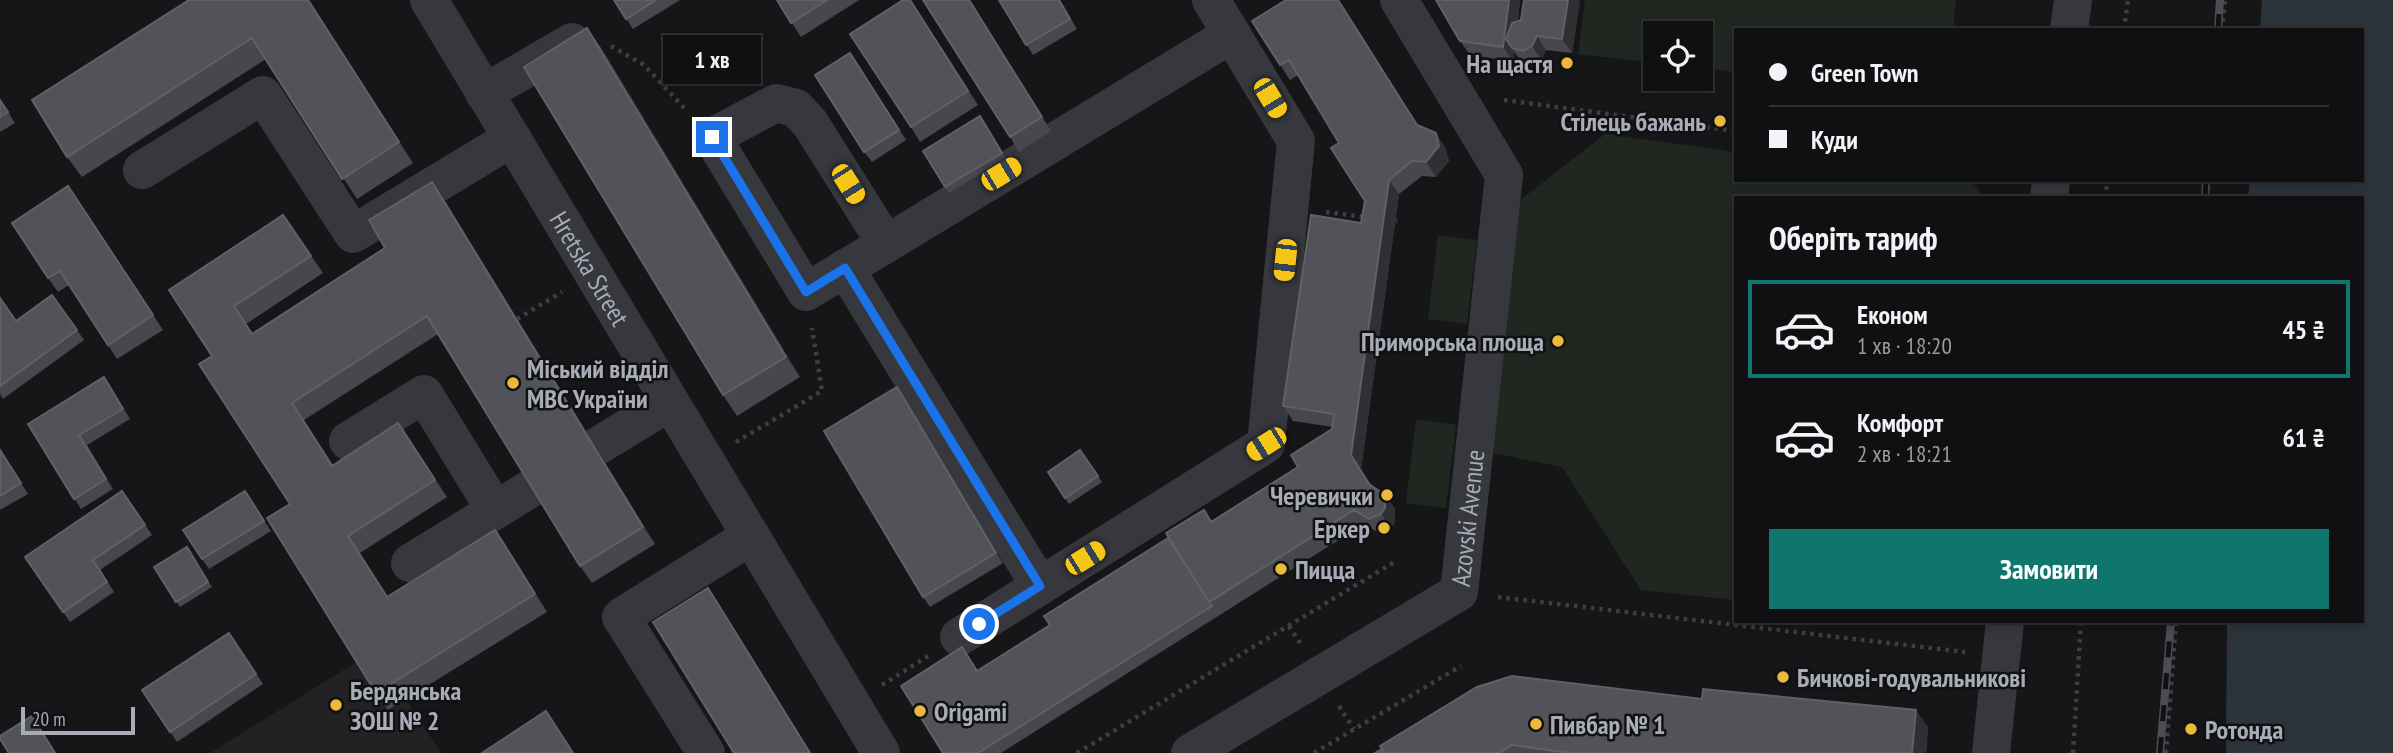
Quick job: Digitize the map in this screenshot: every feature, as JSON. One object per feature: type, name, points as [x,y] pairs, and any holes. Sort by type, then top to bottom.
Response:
[{"type":"street","name":"Hretska Street","points":[[429,0],[881,753]]},
{"type":"street","points":[[959,637],[1266,444],[1296,141],[1211,0]]},
{"type":"street","points":[[1399,0],[1455,93]]},
{"type":"street","points":[[2069,28],[2073,0]]},
{"type":"street","points":[[484,93],[589,32]]},
{"type":"street","points":[[886,244],[810,124],[796,108],[776,103],[712,137],[806,292],[886,244],[1232,34]]},
{"type":"street","name":"Azovski Avenue","points":[[1190,753],[1459,592],[1504,175],[1455,93]]},
{"type":"street","points":[[142,170],[263,95],[353,234],[512,138]]},
{"type":"street","points":[[845,268],[1040,586]]},
{"type":"street","points":[[348,441],[424,394],[495,510]]},
{"type":"street","points":[[596,447],[670,402]]},
{"type":"street","points":[[410,563],[533,487]]},
{"type":"street","points":[[706,753],[621,617],[751,536]]},
{"type":"street","points":[[1991,753],[2003,639]]},
{"type":"path","points":[[2124,28],[2128,0]]},
{"type":"path","points":[[2222,28],[2225,0]]},
{"type":"path","points":[[589,32],[644,65],[712,137]]},
{"type":"path","points":[[1455,93],[1734,131]]},
{"type":"path","points":[[1290,207],[1374,218]]},
{"type":"path","points":[[517,319],[593,273]]},
{"type":"path","points":[[706,460],[822,391],[806,292]]},
{"type":"path","points":[[1077,753],[1396,561]]},
{"type":"path","points":[[1459,592],[1734,616]]},
{"type":"path","points":[[1818,623],[2003,639]]},
{"type":"path","points":[[2073,753],[2081,623]]},
{"type":"path","points":[[2166,753],[2176,623]]},
{"type":"path","points":[[852,704],[959,637]]},
{"type":"path","points":[[1314,753],[1461,666]]},
{"type":"shaded area","points":[[1585,0],[1956,0],[1953,28],[1734,28],[1734,72],[1713,69],[1713,21],[1643,21],[1643,62],[1578,54]]},
{"type":"shaded area","points":[[2262,0],[2393,0],[2393,753],[2226,753],[2227,623],[2364,623],[2364,196],[2248,196],[2250,182],[2364,182],[2364,28],[2260,28]]},
{"type":"shaded area","points":[[1605,134],[1734,152],[1734,182],[1966,182],[1973,183],[1983,196],[1734,196],[1734,600],[1641,590],[1562,467],[1493,453],[1518,202]]},
{"type":"shaded area","points":[[1438,235],[1477,240],[1467,324],[1428,319]]},
{"type":"shaded area","points":[[1416,419],[1456,425],[1446,508],[1406,503]]},
{"type":"shaded area","name":"Бердянська ЗОШ № 2","points":[[358,661],[388,710],[406,699],[441,753],[210,753]]},
{"type":"building","points":[[189,0],[308,0],[399,142],[342,179],[252,38],[67,157],[32,100]]},
{"type":"building","points":[[614,0],[656,0],[626,19]]},
{"type":"building","points":[[777,0],[827,0],[791,23]]},
{"type":"building","points":[[903,0],[910,0],[968,91],[911,127],[850,34]]},
{"type":"building","points":[[923,0],[969,0],[1042,117],[1010,137]]},
{"type":"building","points":[[999,0],[1059,0],[1070,19],[1026,45]]},
{"type":"building","points":[[1286,0],[1338,0],[1417,125],[1436,133],[1439,146],[1426,162],[1412,161],[1389,180],[1351,455],[1369,484],[1385,495],[1385,508],[1381,514],[1369,519],[1354,510],[1209,602],[1166,533],[1204,510],[1211,522],[1298,467],[1291,455],[1332,429],[1334,414],[1283,406],[1311,215],[1361,223],[1365,201],[1331,148],[1339,143],[1289,60],[1280,65],[1252,21]]},
{"type":"building","points":[[1436,0],[1509,0],[1503,47],[1460,41]]},
{"type":"building","points":[[1524,0],[1568,0],[1562,39],[1537,36],[1532,46],[1523,51],[1512,48],[1506,39],[1512,23],[1521,20]]},
{"type":"building","points":[[587,28],[786,357],[723,395],[524,67]]},
{"type":"building","points":[[850,53],[899,130],[864,152],[815,75]]},
{"type":"building","points":[[0,100],[8,112],[0,117]]},
{"type":"building","points":[[980,116],[1002,153],[945,187],[923,151]]},
{"type":"building","points":[[432,182],[643,527],[580,566],[427,316],[292,403],[332,466],[398,423],[435,480],[348,536],[387,597],[495,530],[535,594],[376,693],[267,518],[290,504],[199,364],[212,356],[169,290],[283,215],[311,256],[234,306],[252,334],[385,248],[369,220]]},
{"type":"building","points":[[68,186],[153,315],[108,345],[60,271],[48,278],[12,223]]},
{"type":"building","points":[[52,295],[77,330],[0,386],[0,298],[16,321]]},
{"type":"building","points":[[104,377],[123,409],[79,435],[106,479],[74,499],[28,424]]},
{"type":"building","points":[[897,387],[996,553],[923,597],[824,431]]},
{"type":"building","points":[[0,450],[21,483],[0,496]]},
{"type":"building","points":[[1080,450],[1098,476],[1065,498],[1048,472]]},
{"type":"building","points":[[122,491],[145,525],[93,560],[107,582],[63,612],[25,557]]},
{"type":"building","points":[[245,491],[264,521],[202,559],[183,530]]},
{"type":"building","points":[[1168,538],[1212,606],[978,753],[943,753],[901,686],[962,647],[977,671],[1050,625],[1044,616]]},
{"type":"building","points":[[187,547],[208,582],[176,602],[154,567]]},
{"type":"building","points":[[708,588],[810,753],[734,753],[653,622]]},
{"type":"building","points":[[229,633],[256,674],[170,732],[142,690]]},
{"type":"building","points":[[1512,676],[1702,699],[1703,689],[1916,710],[1912,753],[1570,753],[1512,745],[1499,753],[1385,753],[1380,746],[1477,687]]},
{"type":"building","points":[[546,711],[573,753],[482,753]]},
{"type":"building","points":[[32,716],[55,753],[9,753],[0,736]]},
{"type":"railway","points":[[2218,28],[2220,0]]},
{"type":"railway","points":[[2205,196],[2206,182]]},
{"type":"railway","points":[[2160,753],[2171,623]]},
{"type":"place","name":"На щастя","points":[[1567,63]]},
{"type":"place","name":"Стілець бажань","points":[[1720,121]]},
{"type":"place","name":"Приморська площа","points":[[1558,341]]},
{"type":"place","name":"Міський відділ МВС України","points":[[513,383]]},
{"type":"place","name":"Черевички","points":[[1387,495]]},
{"type":"place","name":"Еркер","points":[[1384,528]]},
{"type":"place","name":"Пицца","points":[[1281,569]]},
{"type":"place","name":"Бичкові-годувальникові","points":[[1783,677]]},
{"type":"place","name":"Бердянська ЗОШ № 2","points":[[336,705]]},
{"type":"place","name":"Origami","points":[[920,711]]},
{"type":"place","name":"Пивбар № 1","points":[[1536,724]]},
{"type":"place","name":"Ротонда","points":[[2191,729]]},
{"type":"route","points":[[712,137],[806,292],[845,268],[1040,586],[979,624]]}]
